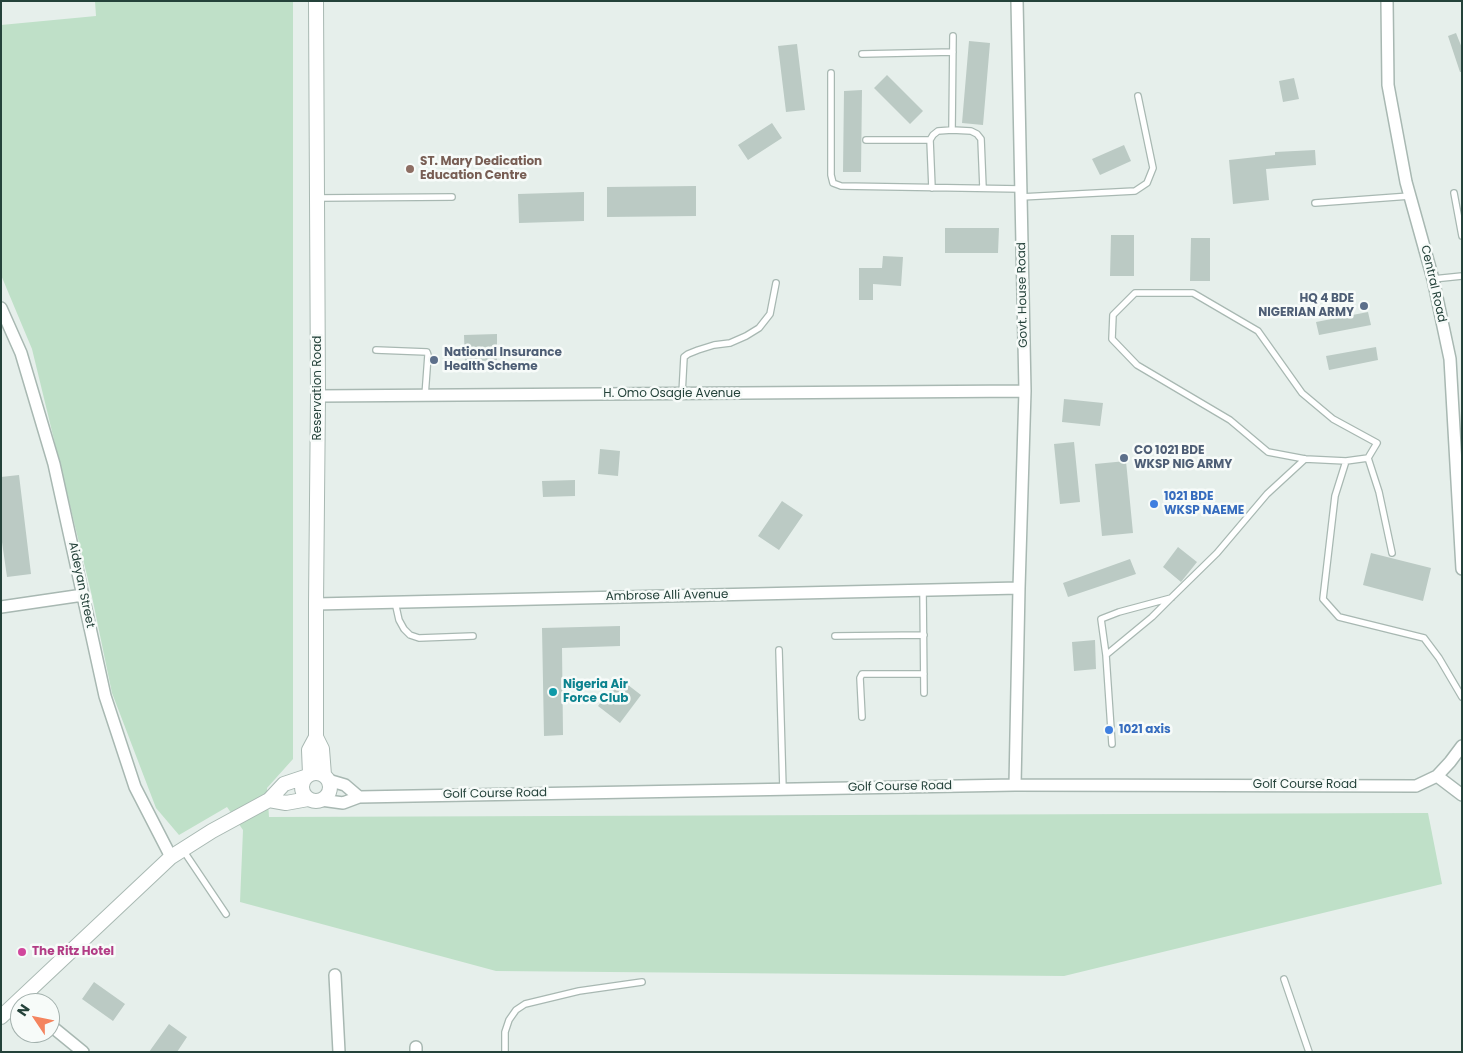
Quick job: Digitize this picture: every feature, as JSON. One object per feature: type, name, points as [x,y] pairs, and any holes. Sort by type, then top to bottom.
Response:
[{"type":"street","name":"Reservation Road","points":[[308,775],[309,750],[316,737],[318,396],[316,1]]},
{"type":"street","name":"Govt. House Road","points":[[1015,785],[1024,391],[1017,1]]},
{"type":"street","name":"Central Road","points":[[1387,1],[1388,85],[1406,182],[1433,279],[1450,359],[1462,569]]},
{"type":"street","name":"Aideyan Street","points":[[1,308],[21,353],[54,464],[105,696],[135,787],[177,854]]},
{"type":"street","points":[[1450,359],[1462,359]]},
{"type":"street","name":"H. Omo Osagie Avenue","points":[[318,396],[1024,391]]},
{"type":"street","name":"Ambrose Alli Avenue","points":[[316,604],[1018,588]]},
{"type":"street","points":[[1,607],[83,595]]},
{"type":"street","points":[[269,800],[286,803],[326,798],[330,789],[326,778],[322,749],[316,737]]},
{"type":"street","name":"Golf Course Road","points":[[315,800],[343,803],[360,797],[1015,785],[1416,786],[1437,776],[1462,746]]},
{"type":"street","points":[[30,993],[177,854],[212,831],[269,800],[284,784],[318,772],[326,778],[345,785],[360,797]]},
{"type":"street","points":[[308,775],[301,786],[302,792],[315,800]]},
{"type":"street","points":[[1437,776],[1462,795]]},
{"type":"street","points":[[335,975],[338,1052]]},
{"type":"street","points":[[60,1033],[83,1052]]},
{"type":"lane","points":[[952,130],[953,36]]},
{"type":"lane","points":[[862,54],[953,52]]},
{"type":"lane","points":[[831,73],[831,175],[833,183],[841,186],[982,188],[1021,193],[1134,191],[1147,183],[1153,168],[1138,96]]},
{"type":"lane","points":[[932,188],[930,140],[938,131],[952,130],[972,131],[981,139],[982,188]]},
{"type":"lane","points":[[866,140],[930,140]]},
{"type":"lane","points":[[1454,193],[1460,217],[1462,236]]},
{"type":"lane","points":[[1315,203],[1410,196]]},
{"type":"lane","points":[[317,198],[452,197]]},
{"type":"lane","points":[[1433,279],[1462,276]]},
{"type":"lane","points":[[682,394],[684,358],[698,350],[730,343],[759,328],[770,314],[776,283]]},
{"type":"lane","points":[[1368,458],[1346,461],[1305,459],[1268,452],[1230,420],[1137,366],[1112,339],[1113,315],[1135,293],[1193,293],[1258,331],[1302,393],[1334,419],[1377,443],[1368,458],[1379,492],[1392,553]]},
{"type":"lane","points":[[376,350],[427,352],[425,396]]},
{"type":"lane","points":[[1106,655],[1152,617],[1217,553],[1267,494],[1305,459]]},
{"type":"lane","points":[[1346,461],[1335,496],[1323,600],[1339,617],[1424,638],[1439,658],[1462,697]]},
{"type":"lane","points":[[923,590],[924,693]]},
{"type":"lane","points":[[1112,744],[1106,655],[1101,619],[1118,612],[1171,598]]},
{"type":"lane","points":[[395,602],[399,620],[410,635],[419,638],[473,636]]},
{"type":"lane","points":[[835,636],[924,635]]},
{"type":"lane","points":[[778,650],[783,789]]},
{"type":"lane","points":[[862,717],[860,678],[862,674],[924,674]]},
{"type":"lane","points":[[177,854],[226,914]]},
{"type":"lane","points":[[1284,979],[1309,1052]]},
{"type":"lane","points":[[505,1052],[505,1032],[509,1020],[516,1010],[525,1004],[579,990],[642,982]]},
{"type":"green space","points":[[95,1],[293,1],[293,759],[267,788],[269,817],[1428,813],[1442,884],[1064,976],[496,971],[240,902],[243,830],[227,807],[179,835],[156,808],[112,693],[91,592],[32,349],[1,275],[1,25],[96,16]]},
{"type":"building","points":[[1456,33],[1462,48],[1462,72],[1460,72],[1448,36]]},
{"type":"building","points":[[969,41],[990,43],[983,125],[962,123]]},
{"type":"building","points":[[797,44],[805,110],[786,112],[778,46]]},
{"type":"building","points":[[887,75],[923,111],[910,124],[874,88]]},
{"type":"building","points":[[1294,78],[1299,99],[1283,102],[1279,81]]},
{"type":"building","points":[[862,90],[861,172],[843,172],[844,91]]},
{"type":"building","points":[[772,123],[782,138],[748,160],[738,145]]},
{"type":"building","points":[[1124,145],[1131,161],[1100,175],[1092,159]]},
{"type":"building","points":[[1315,150],[1316,165],[1266,169],[1269,200],[1233,204],[1229,160],[1275,155],[1275,152]]},
{"type":"building","points":[[696,186],[696,216],[607,217],[607,187]]},
{"type":"building","points":[[584,192],[584,221],[519,223],[518,194]]},
{"type":"building","points":[[945,228],[999,228],[998,253],[945,253]]},
{"type":"building","points":[[1111,235],[1134,235],[1134,276],[1110,276]]},
{"type":"building","points":[[1191,238],[1210,238],[1210,281],[1190,281]]},
{"type":"building","points":[[883,256],[903,257],[901,286],[873,284],[873,300],[859,300],[859,268],[882,268]]},
{"type":"building","points":[[1368,312],[1371,325],[1319,335],[1316,322]]},
{"type":"building","points":[[497,334],[497,360],[465,362],[464,335]]},
{"type":"building","points":[[1376,347],[1378,360],[1329,370],[1326,356]]},
{"type":"building","points":[[1064,399],[1103,403],[1100,426],[1062,422]]},
{"type":"building","points":[[1074,442],[1080,502],[1060,504],[1054,444]]},
{"type":"building","points":[[600,449],[620,451],[618,476],[598,474]]},
{"type":"building","points":[[1126,461],[1133,533],[1102,536],[1095,464]]},
{"type":"building","points":[[19,475],[31,574],[7,577],[1,535],[1,477]]},
{"type":"building","points":[[575,480],[575,496],[543,497],[542,481]]},
{"type":"building","points":[[782,501],[803,515],[779,550],[758,536]]},
{"type":"building","points":[[1178,547],[1197,562],[1181,582],[1163,567]]},
{"type":"building","points":[[1371,553],[1431,568],[1423,601],[1363,585]]},
{"type":"building","points":[[1130,559],[1136,574],[1068,597],[1063,583]]},
{"type":"building","name":"Nigeria Air Force Club","points":[[620,626],[620,646],[562,648],[563,735],[544,736],[542,628]]},
{"type":"building","points":[[1095,640],[1096,669],[1074,671],[1072,642]]},
{"type":"building","points":[[619,678],[641,695],[620,723],[598,706]]},
{"type":"building","points":[[94,982],[125,1004],[113,1021],[82,999]]},
{"type":"building","points":[[169,1024],[187,1037],[177,1052],[149,1052]]},
{"type":"place","name":"ST. Mary Dedication Education Centre","points":[[410,169]]},
{"type":"place","name":"HQ 4 BDE NIGERIAN ARMY","points":[[1364,306]]},
{"type":"place","name":"National Insurance Health Scheme","points":[[434,360]]},
{"type":"place","name":"CO 1021 BDE WKSP NIG ARMY","points":[[1124,458]]},
{"type":"place","name":"1021 BDE WKSP NAEME","points":[[1154,504]]},
{"type":"place","name":"Nigeria Air Force Club","points":[[553,692]]},
{"type":"place","name":"1021 axis","points":[[1109,730]]},
{"type":"place","name":"The Ritz Hotel","points":[[22,952]]}]
